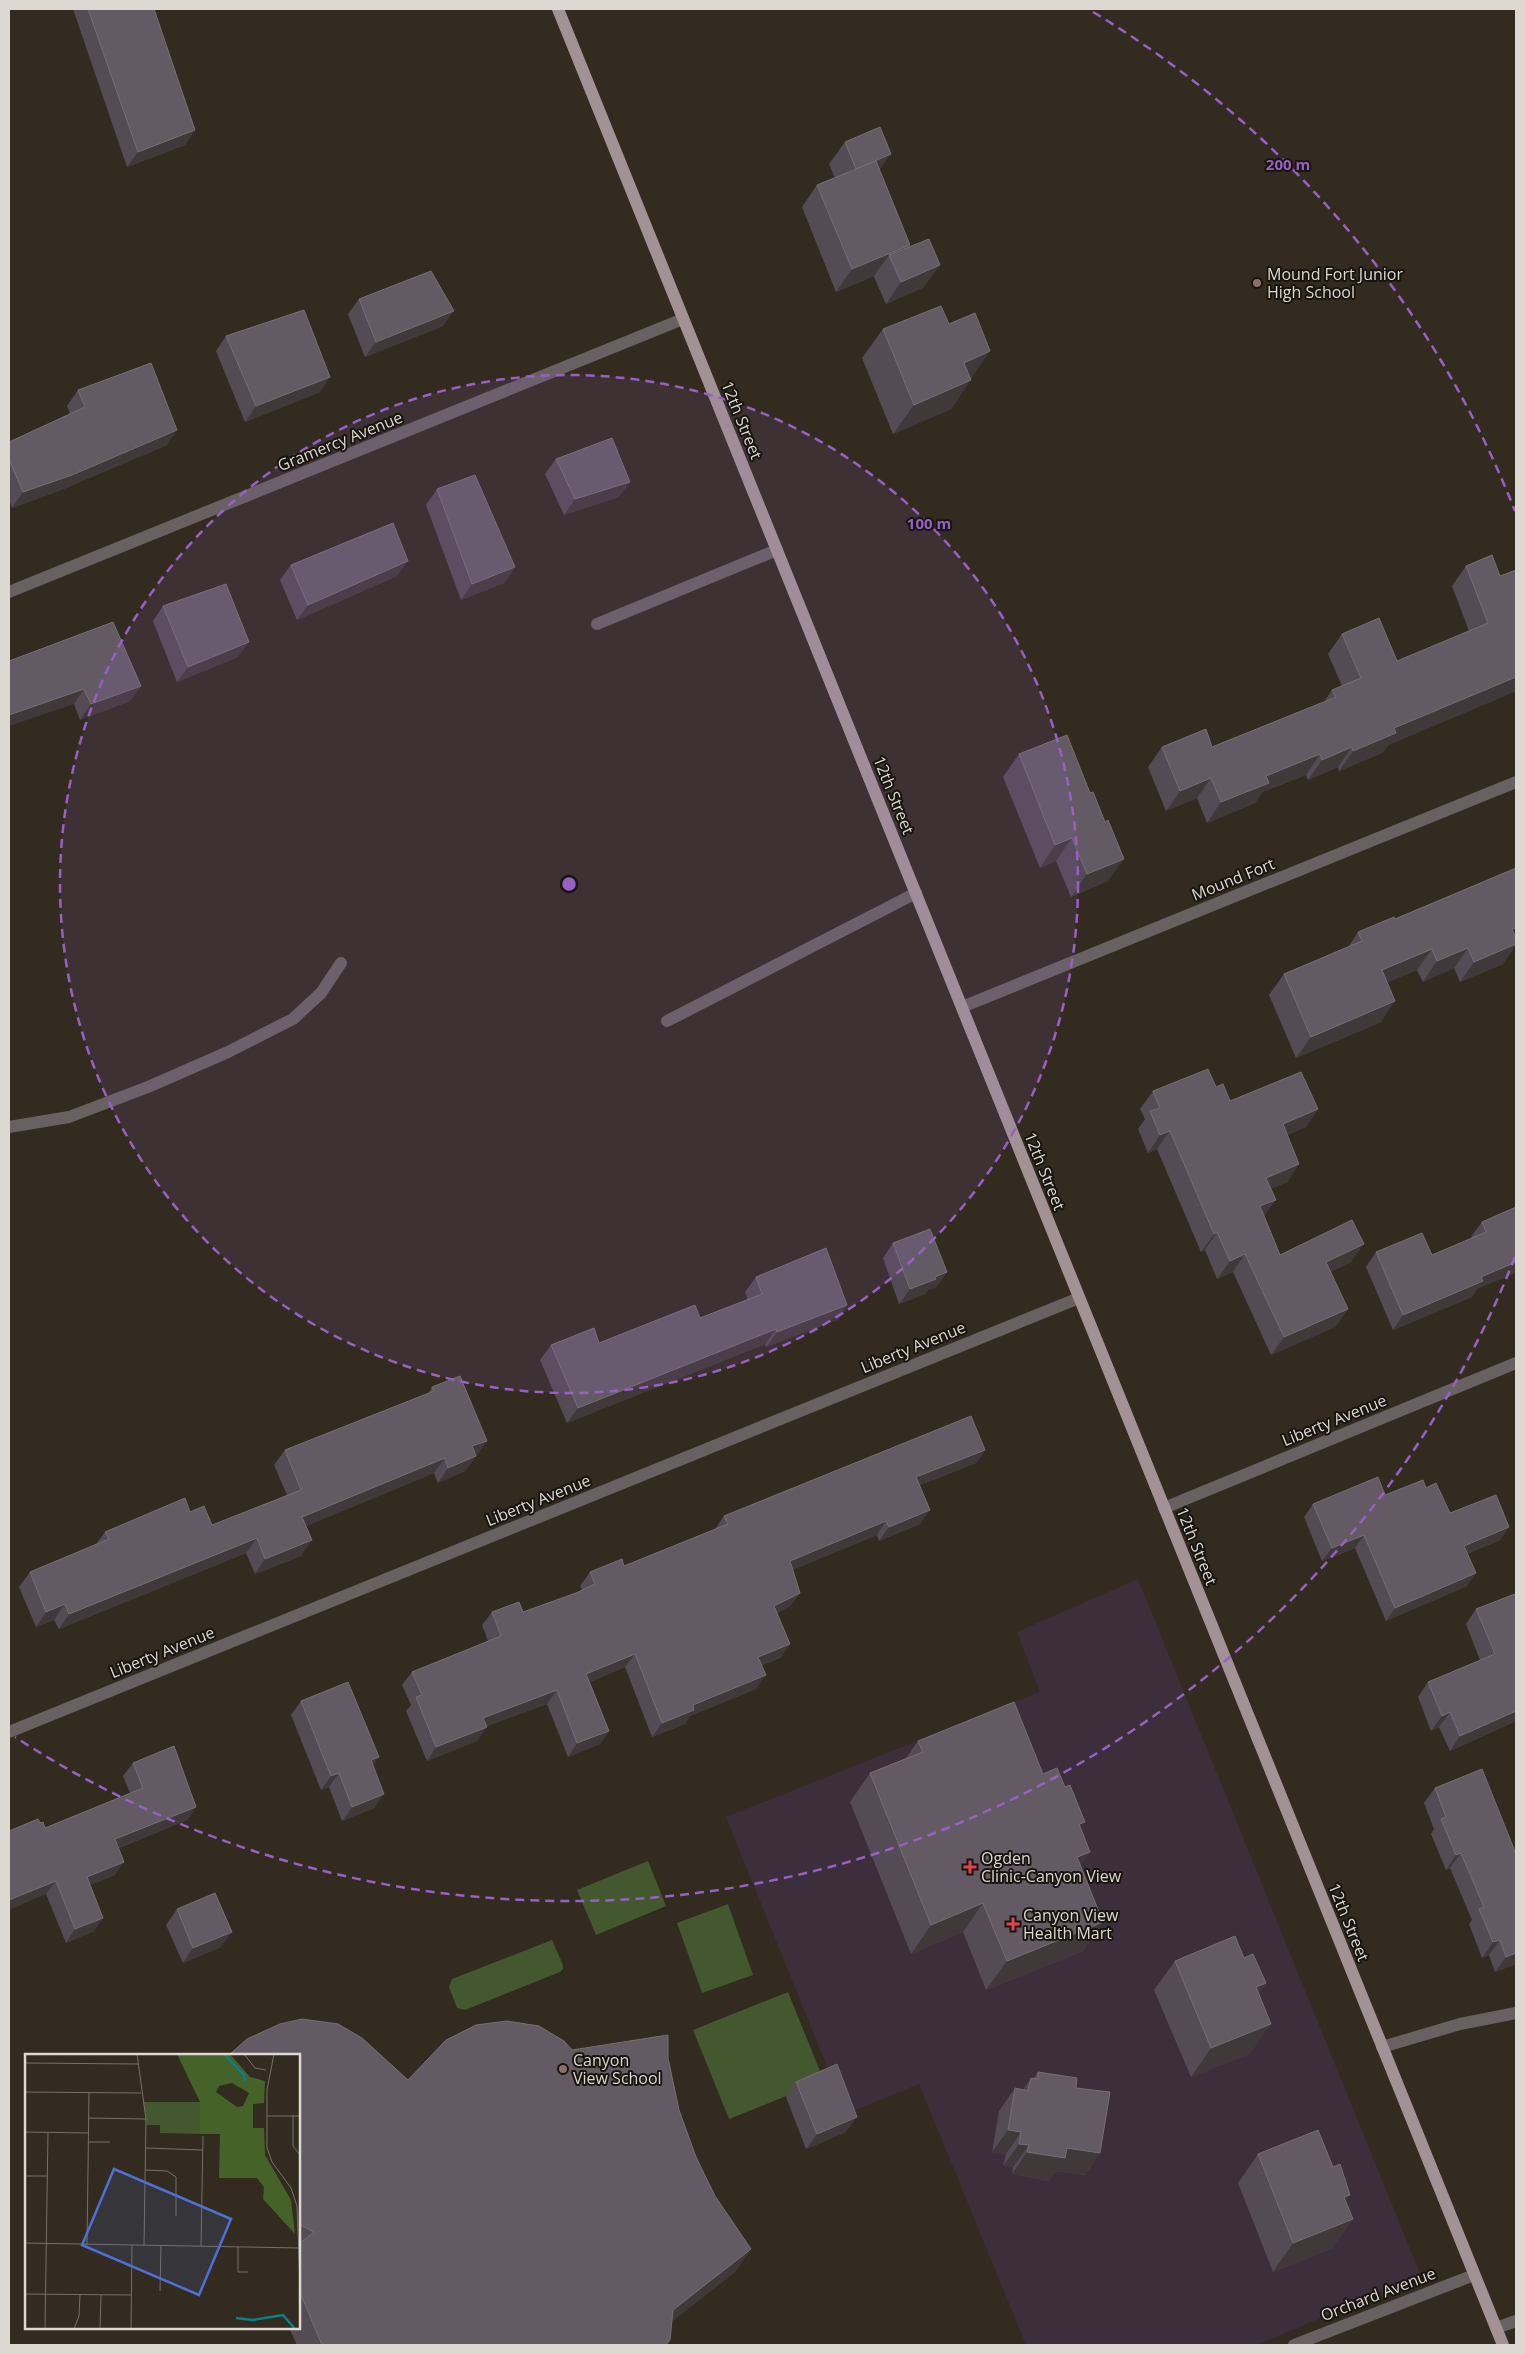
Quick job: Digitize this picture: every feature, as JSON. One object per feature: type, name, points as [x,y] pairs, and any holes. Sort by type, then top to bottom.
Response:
[{"type":"main road","name":"12th Street","points":[[558,9],[1502,2345]]},
{"type":"street","name":"Gramercy Avenue","points":[[9,592],[684,319]]},
{"type":"street","points":[[597,624],[777,550]]},
{"type":"street","name":"Mound Fort","points":[[962,1007],[1516,782]]},
{"type":"street","points":[[667,1022],[916,893]]},
{"type":"street","points":[[9,1127],[70,1117],[148,1087],[228,1052],[293,1019],[321,993],[341,963]]},
{"type":"street","name":"Liberty Avenue","points":[[9,1732],[1079,1298]]},
{"type":"street","name":"Liberty Avenue","points":[[1164,1508],[1516,1363]]},
{"type":"street","points":[[1382,2047],[1460,2024],[1516,2012]]},
{"type":"street","name":"Orchard Avenue","points":[[1294,2345],[1474,2275]]},
{"type":"street","points":[[1496,2328],[1516,2321]]},
{"type":"shaded area","points":[[1138,1579],[1421,2276],[1256,2345],[1026,2345],[919,2084],[846,2114],[726,1817],[1040,1692],[1017,1632]]},
{"type":"green space","points":[[648,1861],[666,1906],[596,1935],[577,1890]]},
{"type":"green space","points":[[728,1904],[753,1975],[702,1993],[677,1923]]},
{"type":"green space","points":[[552,1940],[563,1965],[563,1969],[560,1972],[465,2010],[457,2008],[449,1987],[452,1979]]},
{"type":"green space","points":[[788,1992],[824,2081],[729,2119],[693,2030]]},
{"type":"building","points":[[88,9],[154,9],[195,130],[138,152]]},
{"type":"building","points":[[880,127],[891,154],[856,169],[845,142]]},
{"type":"building","points":[[876,161],[910,245],[852,269],[817,185]]},
{"type":"building","points":[[929,239],[940,265],[901,282],[889,255]]},
{"type":"building","points":[[431,271],[454,311],[376,342],[359,299]]},
{"type":"building","points":[[941,306],[949,324],[975,313],[990,351],[964,363],[971,380],[914,405],[883,329]]},
{"type":"building","points":[[304,310],[330,377],[256,406],[226,336]]},
{"type":"building","points":[[151,363],[177,430],[72,475],[23,492],[9,459],[9,442],[85,407],[78,390]]},
{"type":"building","points":[[612,438],[630,482],[575,499],[556,459]]},
{"type":"building","points":[[475,475],[515,567],[472,584],[437,489]]},
{"type":"building","points":[[393,523],[408,561],[308,605],[291,565]]},
{"type":"building","points":[[1492,555],[1500,576],[1516,570],[1516,677],[1394,728],[1396,733],[1353,751],[1352,747],[1322,760],[1320,754],[1266,776],[1269,783],[1221,802],[1211,778],[1180,791],[1162,747],[1206,729],[1212,747],[1336,697],[1332,690],[1361,678],[1342,634],[1379,618],[1397,661],[1488,623],[1466,566]]},
{"type":"building","points":[[226,584],[249,642],[188,667],[163,606]]},
{"type":"building","points":[[113,622],[141,686],[91,704],[84,689],[9,715],[9,661]]},
{"type":"building","points":[[1067,735],[1090,793],[1093,792],[1105,822],[1108,820],[1124,859],[1087,874],[1072,838],[1055,845],[1019,754]]},
{"type":"building","points":[[1516,868],[1516,928],[1512,929],[1516,944],[1474,962],[1468,948],[1437,961],[1432,949],[1382,970],[1395,1001],[1311,1037],[1284,974],[1362,941],[1358,932],[1394,917],[1395,919]]},
{"type":"building","points":[[1208,1069],[1216,1087],[1223,1084],[1230,1101],[1301,1072],[1318,1109],[1283,1124],[1299,1164],[1266,1178],[1276,1200],[1260,1206],[1280,1255],[1352,1220],[1364,1244],[1326,1262],[1348,1309],[1284,1337],[1245,1254],[1230,1261],[1217,1232],[1214,1234],[1170,1131],[1160,1135],[1150,1111],[1160,1108],[1153,1091]]},
{"type":"building","points":[[1516,1207],[1516,1262],[1481,1277],[1483,1281],[1403,1315],[1376,1252],[1422,1233],[1432,1255],[1486,1232],[1482,1222]]},
{"type":"building","points":[[930,1229],[947,1272],[935,1277],[936,1279],[910,1289],[893,1243]]},
{"type":"building","points":[[826,1248],[847,1305],[777,1332],[776,1329],[578,1408],[551,1345],[594,1328],[599,1343],[695,1305],[700,1318],[762,1294],[756,1277]]},
{"type":"building","points":[[460,1376],[487,1441],[472,1446],[476,1456],[448,1468],[445,1458],[302,1517],[312,1540],[265,1559],[257,1538],[69,1614],[65,1604],[46,1612],[30,1572],[109,1539],[105,1532],[185,1498],[190,1512],[204,1506],[212,1525],[301,1490],[285,1450],[434,1391],[432,1387]]},
{"type":"building","points":[[971,1416],[985,1450],[916,1477],[930,1510],[889,1527],[886,1521],[790,1561],[800,1593],[774,1606],[790,1644],[758,1657],[766,1675],[693,1705],[694,1710],[662,1723],[635,1654],[586,1674],[609,1731],[577,1743],[557,1690],[483,1718],[487,1727],[436,1747],[416,1697],[422,1695],[412,1672],[501,1636],[492,1612],[519,1602],[523,1612],[576,1593],[595,1584],[590,1572],[622,1559],[624,1566],[728,1524],[724,1516]]},
{"type":"building","points":[[1378,1477],[1385,1495],[1423,1480],[1426,1488],[1436,1483],[1450,1513],[1496,1495],[1509,1527],[1464,1546],[1476,1573],[1395,1608],[1364,1535],[1332,1548],[1313,1504]]},
{"type":"building","points":[[1515,1594],[1516,1711],[1460,1736],[1450,1712],[1442,1716],[1428,1682],[1495,1654],[1476,1609]]},
{"type":"building","points":[[348,1682],[379,1757],[371,1760],[384,1794],[352,1807],[339,1773],[331,1776],[301,1701]]},
{"type":"building","name":"Ogden Clinic-Canyon View","points":[[1014,1702],[1043,1774],[1057,1768],[1065,1787],[1070,1785],[1085,1822],[1079,1824],[1090,1852],[1077,1857],[1103,1922],[1007,1961],[983,1903],[931,1925],[870,1773],[923,1752],[918,1741]]},
{"type":"building","points":[[174,1746],[196,1807],[115,1839],[124,1862],[87,1877],[103,1918],[75,1929],[56,1881],[9,1900],[9,1831],[38,1819],[40,1823],[43,1822],[45,1828],[143,1788],[133,1763]]},
{"type":"building","points":[[1482,1769],[1516,1854],[1516,1953],[1506,1957],[1500,1940],[1493,1942],[1479,1909],[1484,1907],[1461,1853],[1456,1855],[1441,1819],[1446,1817],[1435,1788]]},
{"type":"building","points":[[215,1893],[232,1932],[193,1948],[177,1909]]},
{"type":"building","points":[[1235,1936],[1244,1958],[1253,1954],[1266,1983],[1256,1987],[1271,2024],[1211,2048],[1175,1961]]},
{"type":"building","name":"Canyon View School","points":[[302,2019],[338,2024],[362,2038],[408,2080],[446,2040],[476,2025],[507,2021],[539,2026],[564,2041],[572,2050],[668,2035],[668,2058],[679,2110],[696,2157],[715,2196],[751,2249],[673,2310],[670,2340],[666,2345],[322,2345],[300,2292],[300,2243],[314,2232],[300,2225],[300,2054],[230,2054],[247,2039],[280,2024]]},
{"type":"building","points":[[837,2064],[857,2117],[817,2134],[796,2082]]},
{"type":"building","points":[[1038,2072],[1077,2078],[1076,2088],[1110,2092],[1100,2153],[1067,2148],[1065,2158],[1027,2152],[1029,2145],[1019,2144],[1021,2132],[1008,2130],[1015,2088],[1028,2091],[1031,2078],[1038,2079]]},
{"type":"building","points":[[1318,2130],[1333,2167],[1340,2164],[1350,2195],[1344,2197],[1353,2219],[1293,2243],[1258,2154]]},
{"type":"place","name":"Mound Fort Junior High School","points":[[1257,283]]},
{"type":"place","name":"Ogden Clinic-Canyon View","points":[[970,1867]]},
{"type":"place","name":"Canyon View Health Mart","points":[[1013,1924]]},
{"type":"place","name":"Canyon View School","points":[[563,2069]]}]
